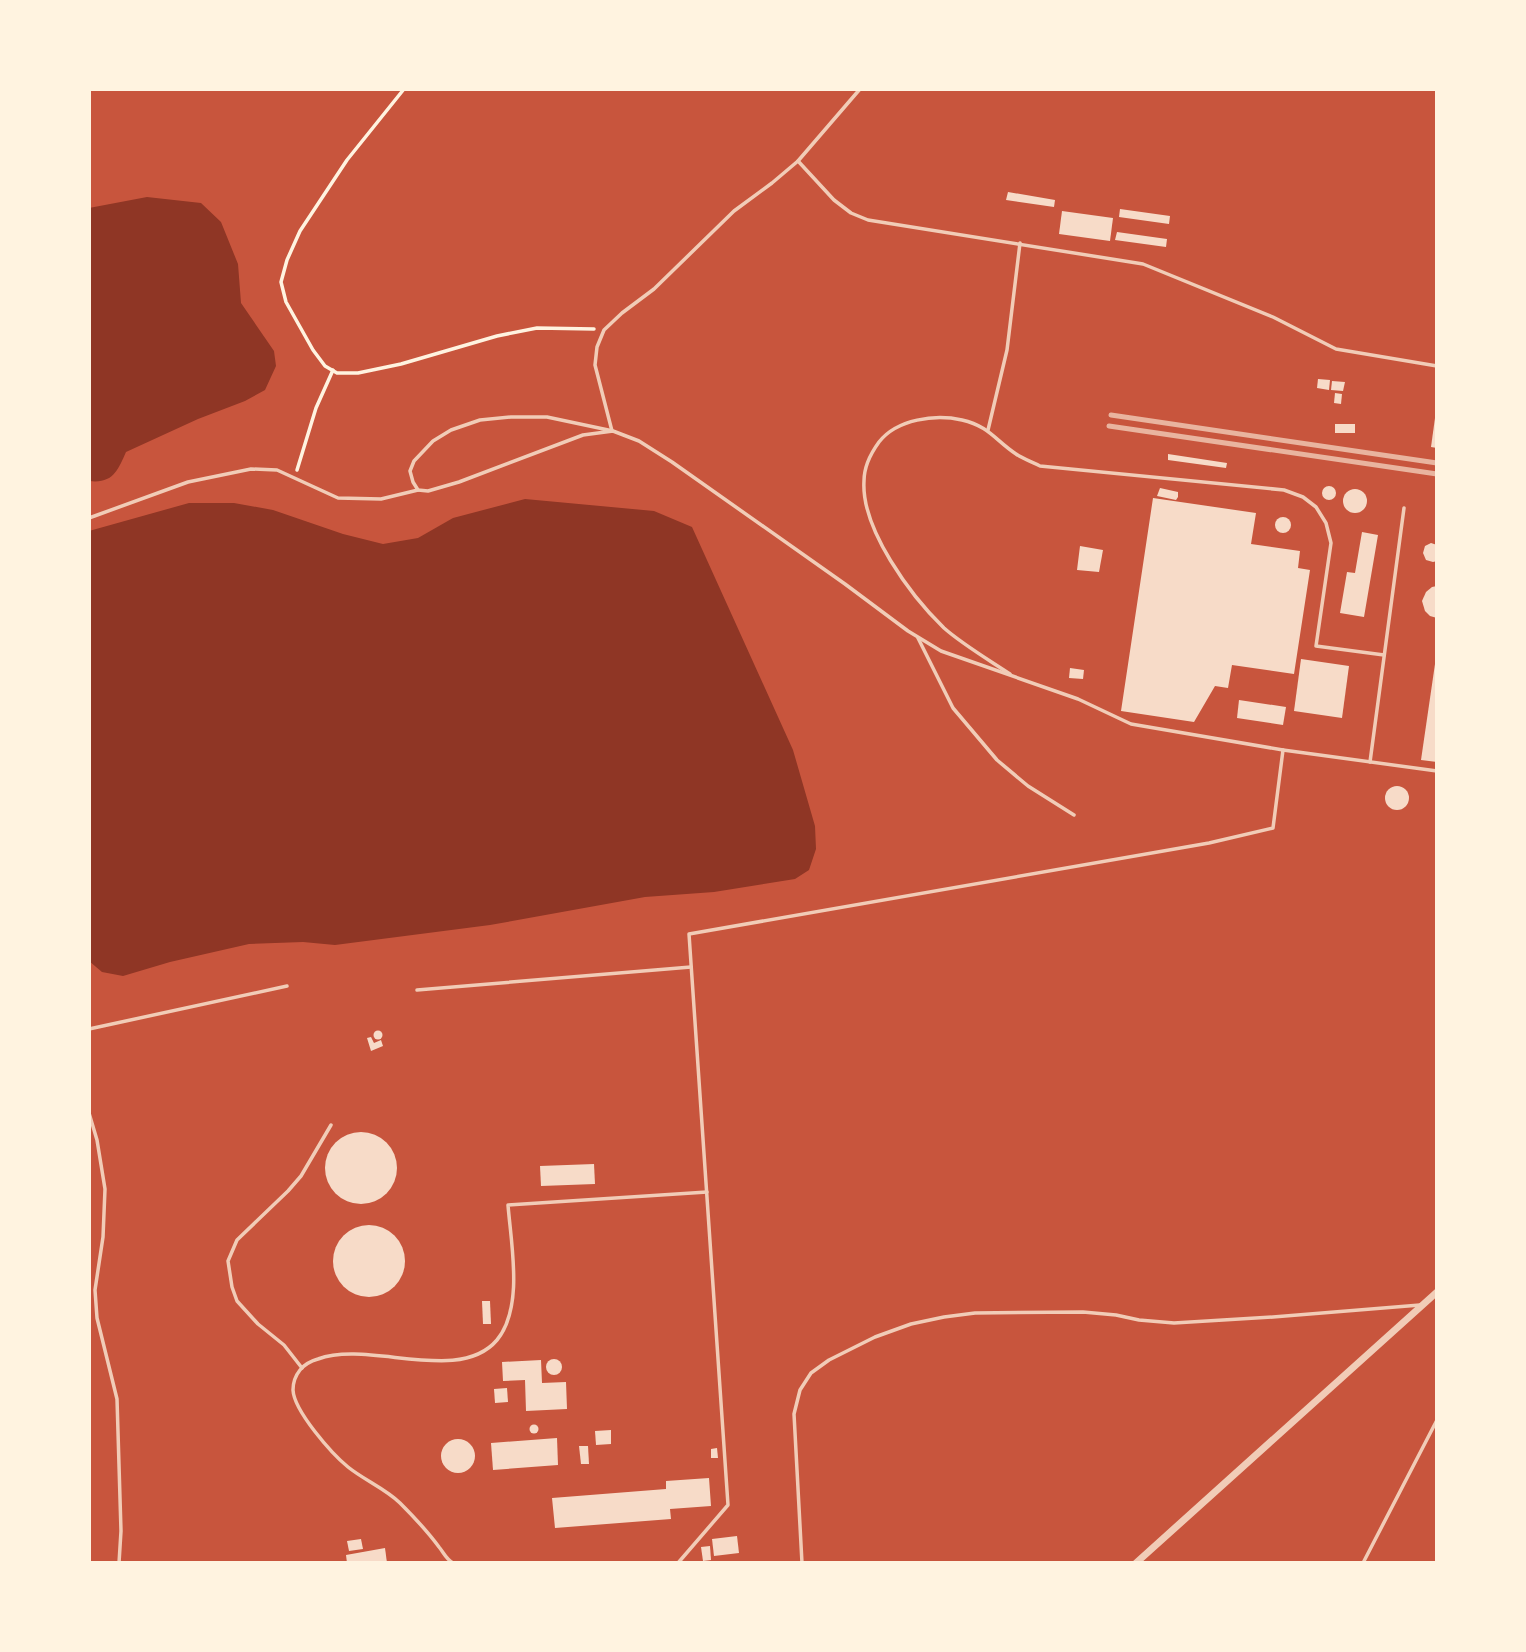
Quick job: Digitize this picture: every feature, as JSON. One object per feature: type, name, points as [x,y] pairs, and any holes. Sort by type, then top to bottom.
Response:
[{"type":"street","points":[[1136,1563],[1437,1292]]},
{"type":"lane","points":[[612,431],[596,365],[597,347],[604,330],[654,289],[734,211],[798,161],[860,89]]},
{"type":"lane","points":[[798,161],[834,200],[851,213],[868,220],[1143,264],[1273,317],[1336,349],[1437,366]]},
{"type":"lane","points":[[988,430],[1007,350],[1020,243]]},
{"type":"lane","points":[[418,490],[411,471],[414,461],[433,441],[451,430],[480,421],[511,417],[547,417],[612,431],[639,440],[672,462],[917,637],[941,651],[1078,699],[1131,724],[1283,750],[1437,771]]},
{"type":"lane","points":[[1016,678],[947,630],[918,601],[875,532],[865,502],[864,480],[871,453],[885,434],[902,424],[932,418],[963,420],[988,430],[1015,454],[1040,466],[1284,490],[1303,497],[1316,507],[1326,523],[1331,543],[1316,646],[1384,655]]},
{"type":"lane","points":[[89,518],[188,482],[251,469],[276,470],[338,498],[381,499],[418,490],[428,491],[459,482],[583,435],[612,431]]},
{"type":"lane","points":[[1370,762],[1404,508]]},
{"type":"lane","points":[[917,637],[953,708],[997,760],[1028,786],[1074,815]]},
{"type":"lane","points":[[678,1563],[728,1505],[689,934],[1209,843],[1273,828],[1283,750]]},
{"type":"lane","points":[[417,990],[691,967]]},
{"type":"lane","points":[[89,1029],[287,986]]},
{"type":"lane","points":[[89,1113],[97,1140],[105,1189],[103,1237],[95,1290],[97,1318],[117,1399],[121,1531],[119,1563]]},
{"type":"lane","points":[[302,1368],[284,1345],[252,1318],[237,1301],[228,1261],[237,1240],[301,1175],[331,1125]]},
{"type":"lane","points":[[453,1563],[398,1501],[348,1467],[313,1429],[299,1409],[293,1391],[296,1377],[302,1368],[328,1355],[350,1353],[452,1360],[470,1357],[486,1350],[499,1338],[510,1316],[514,1293],[508,1205],[707,1192]]},
{"type":"lane","points":[[802,1563],[794,1414],[800,1390],[811,1373],[829,1360],[875,1337],[911,1324],[975,1313],[1083,1312],[1174,1322],[1422,1305]]},
{"type":"lane","points":[[1363,1563],[1437,1420]]},
{"type":"path","points":[[404,89],[346,160],[300,231],[287,260],[281,282],[286,302],[325,366],[337,373],[358,373],[537,328],[604,330]]},
{"type":"path","points":[[295,478],[316,408],[332,370]]},
{"type":"shaded area","points":[[147,197],[201,203],[221,222],[238,264],[241,303],[274,351],[276,366],[265,390],[126,452],[117,470],[109,478],[89,481],[89,208]]},
{"type":"shaded area","points":[[525,499],[654,511],[692,527],[793,750],[815,826],[816,849],[809,870],[795,879],[714,892],[645,897],[490,925],[335,945],[303,942],[249,944],[123,976],[102,972],[89,961],[89,531],[189,503],[234,503],[273,510],[343,534],[383,544],[418,538],[453,518]]},
{"type":"building","points":[[1008,192],[1055,200],[1054,207],[1006,200]]},
{"type":"building","points":[[1120,209],[1170,216],[1169,224],[1119,217]]},
{"type":"building","points":[[1062,211],[1113,218],[1110,241],[1059,234]]},
{"type":"building","points":[[1117,232],[1167,239],[1166,247],[1115,240]]},
{"type":"building","points":[[1318,379],[1330,380],[1329,390],[1317,388]]},
{"type":"building","points":[[1332,381],[1345,382],[1343,391],[1331,390]]},
{"type":"building","points":[[1335,393],[1342,394],[1341,404],[1334,403]]},
{"type":"building","points":[[1437,418],[1437,448],[1431,447]]},
{"type":"building","points":[[1335,424],[1355,424],[1355,433],[1335,433]]},
{"type":"building","points":[[1168,454],[1227,463],[1226,468],[1168,460]]},
{"type":"building","points":[[1326,486],[1332,486],[1336,493],[1332,500],[1326,500],[1322,496],[1322,490]]},
{"type":"building","points":[[1160,488],[1178,492],[1178,497],[1176,500],[1157,496]]},
{"type":"building","points":[[1355,489],[1366,496],[1367,501],[1360,512],[1355,513],[1344,506],[1343,501],[1350,490]]},
{"type":"building","points":[[1153,498],[1256,513],[1251,544],[1300,551],[1298,568],[1310,570],[1294,674],[1232,665],[1228,688],[1215,686],[1194,722],[1121,711]]},
{"type":"building","points":[[1283,517],[1289,519],[1289,531],[1283,533],[1277,531],[1275,525],[1277,519]]},
{"type":"building","points":[[1362,532],[1378,535],[1364,617],[1340,613],[1347,572],[1355,573]]},
{"type":"building","points":[[1431,543],[1437,545],[1437,561],[1433,562],[1426,560],[1423,553],[1425,546]]},
{"type":"building","points":[[1080,546],[1103,550],[1099,572],[1077,570]]},
{"type":"building","points":[[1437,586],[1437,618],[1425,611],[1422,601],[1426,592]]},
{"type":"building","points":[[1301,659],[1349,666],[1342,718],[1294,711]]},
{"type":"building","points":[[1435,664],[1437,665],[1437,762],[1421,760]]},
{"type":"building","points":[[1070,668],[1084,670],[1083,679],[1069,678]]},
{"type":"building","points":[[1239,700],[1286,707],[1283,725],[1237,718]]},
{"type":"building","points":[[1397,786],[1406,789],[1409,798],[1406,807],[1397,810],[1388,807],[1385,798],[1388,789]]},
{"type":"building","points":[[378,1030],[383,1035],[378,1040],[373,1035]]},
{"type":"building","points":[[371,1037],[374,1043],[381,1040],[383,1046],[371,1051],[367,1038]]},
{"type":"building","points":[[354,1132],[368,1132],[387,1142],[397,1161],[397,1175],[387,1194],[368,1204],[354,1204],[335,1194],[325,1175],[325,1161],[335,1142]]},
{"type":"building","points":[[594,1164],[595,1184],[541,1186],[540,1166]]},
{"type":"building","points":[[369,1225],[383,1228],[395,1235],[402,1247],[405,1261],[402,1275],[395,1287],[383,1294],[369,1297],[355,1294],[343,1287],[336,1275],[333,1261],[336,1247],[343,1235],[355,1228]]},
{"type":"building","points":[[482,1301],[490,1301],[491,1324],[483,1324]]},
{"type":"building","points":[[554,1359],[560,1361],[560,1373],[554,1375],[548,1373],[546,1367],[548,1361]]},
{"type":"building","points":[[541,1360],[542,1383],[566,1382],[567,1409],[526,1411],[525,1380],[503,1381],[502,1362]]},
{"type":"building","points":[[507,1388],[508,1402],[495,1403],[494,1389]]},
{"type":"building","points":[[534,1425],[538,1429],[534,1433],[530,1429]]},
{"type":"building","points":[[611,1430],[611,1444],[596,1445],[595,1431]]},
{"type":"building","points":[[557,1438],[558,1465],[493,1470],[491,1443]]},
{"type":"building","points":[[458,1439],[470,1444],[475,1456],[470,1468],[458,1473],[446,1468],[441,1456],[446,1444]]},
{"type":"building","points":[[579,1446],[588,1446],[589,1464],[581,1464]]},
{"type":"building","points":[[717,1448],[718,1458],[711,1458],[711,1449]]},
{"type":"building","points":[[709,1478],[711,1506],[670,1509],[671,1519],[555,1528],[552,1498],[666,1489],[666,1481]]},
{"type":"building","points":[[737,1536],[739,1553],[714,1556],[712,1539]]},
{"type":"building","points":[[361,1539],[363,1549],[349,1551],[347,1541]]},
{"type":"building","points":[[710,1546],[711,1560],[703,1561],[701,1547]]},
{"type":"building","points":[[385,1548],[387,1563],[347,1563],[346,1555]]},
{"type":"railway","points":[[1111,415],[1437,463]]},
{"type":"railway","points":[[1109,426],[1437,474]]}]
